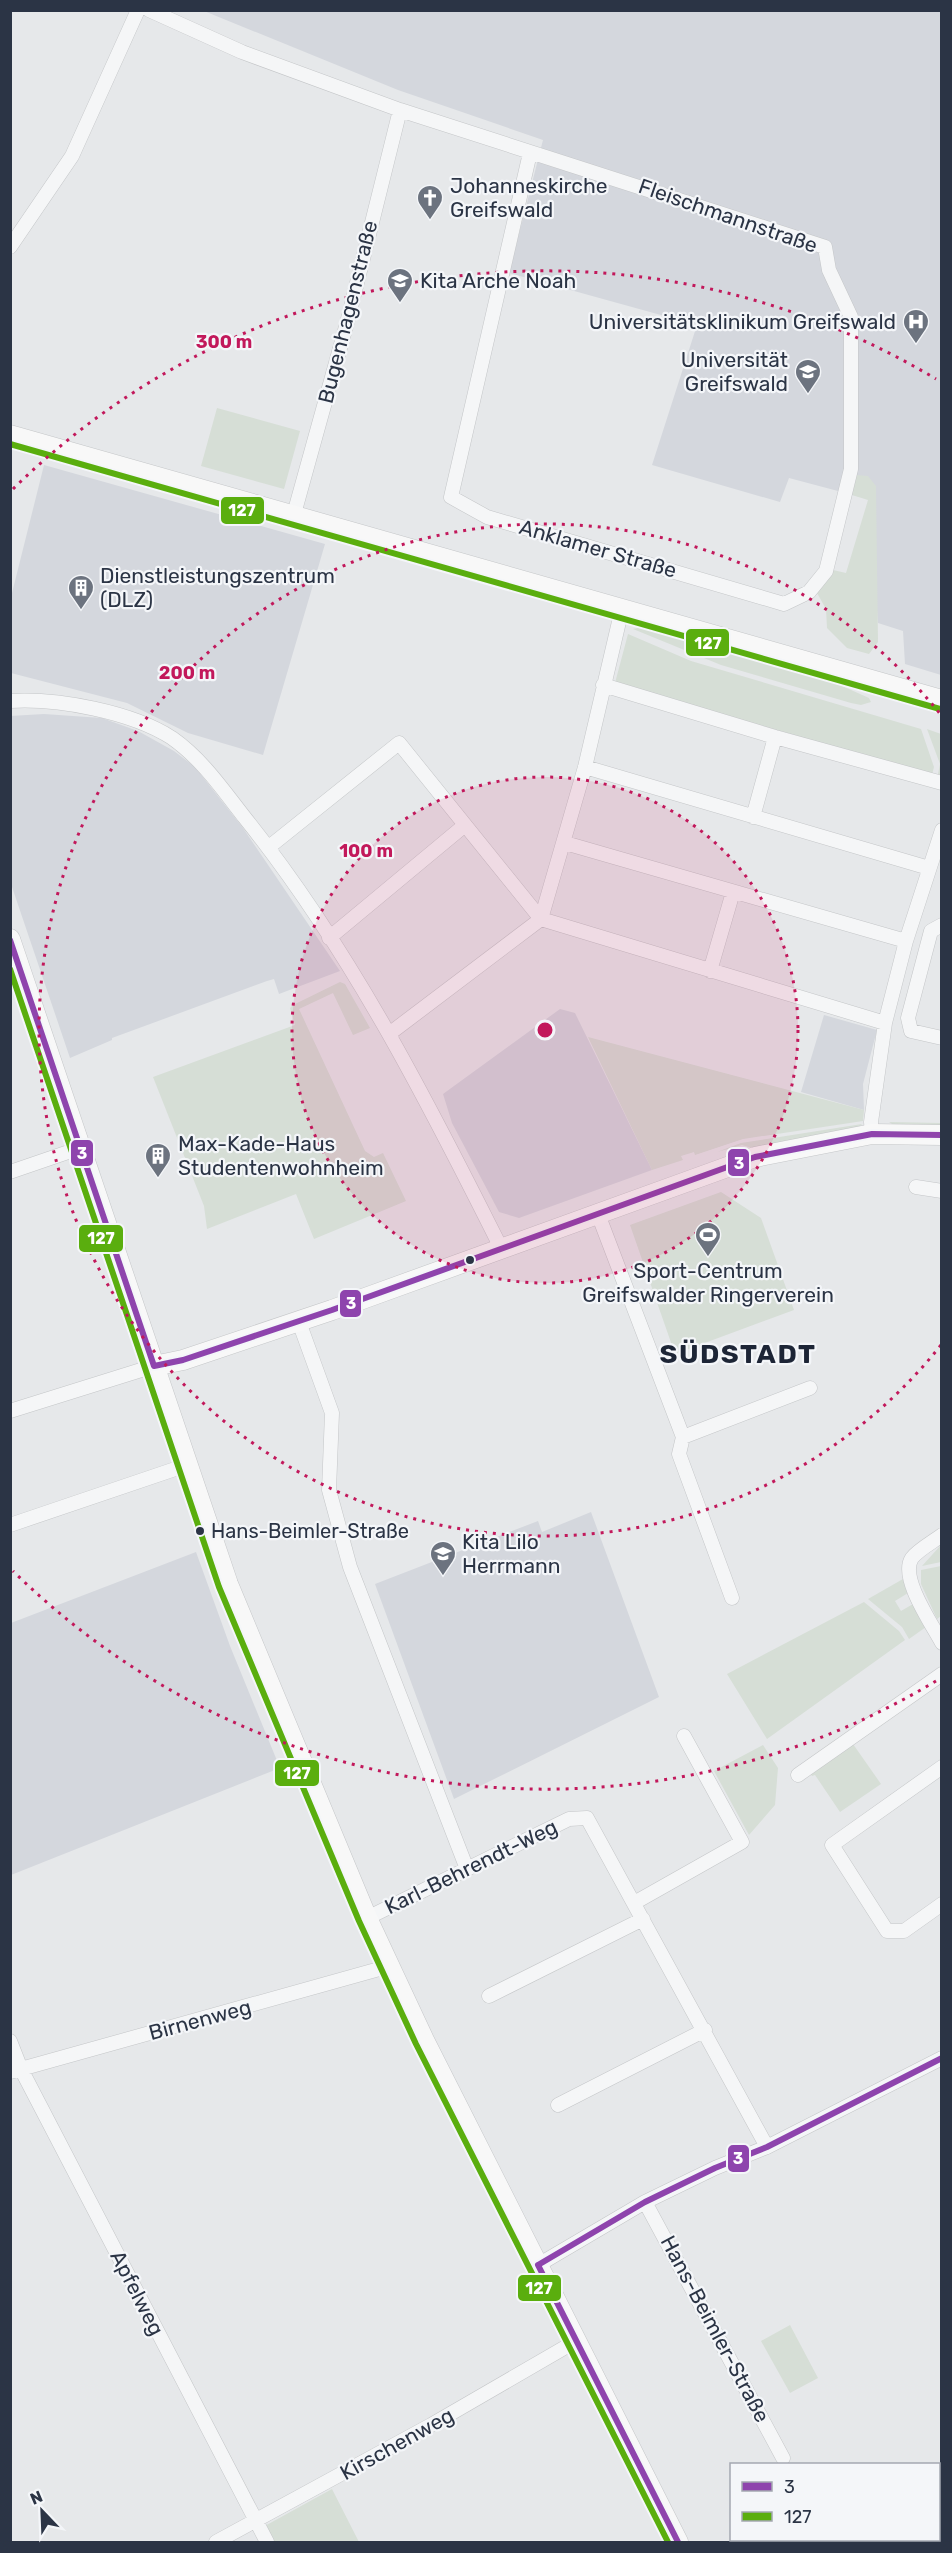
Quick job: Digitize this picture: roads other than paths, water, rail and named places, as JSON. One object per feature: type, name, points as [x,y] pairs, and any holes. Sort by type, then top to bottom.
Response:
[{"type":"main road","points":[[10,435],[942,700]]},
{"type":"main road","points":[[12,951],[228,1584],[367,1918],[678,2542]]},
{"type":"main road","points":[[154,1366],[183,1360],[299,1322],[755,1157],[872,1134],[942,1135]]},
{"type":"street","points":[[10,247],[72,156],[138,10]]},
{"type":"street","name":"Fleischmannstraße","points":[[149,10],[242,52],[400,110],[825,247],[829,270],[851,317],[851,469],[846,491]]},
{"type":"street","name":"Bugenhagenstraße","points":[[294,514],[347,322],[400,110]]},
{"type":"street","name":"Anklamer Straße","points":[[530,153],[451,497],[487,517],[784,604],[809,592],[826,571],[846,491]]},
{"type":"street","points":[[389,1034],[542,919],[585,767],[622,609]]},
{"type":"street","points":[[603,685],[775,737],[942,783]]},
{"type":"street","points":[[10,701],[47,702],[115,714],[144,724],[172,738],[200,761],[269,847],[389,1034],[442,1129],[502,1250]]},
{"type":"street","points":[[753,817],[775,737]]},
{"type":"street","points":[[269,847],[399,743],[542,919],[885,1023]]},
{"type":"street","points":[[585,767],[929,868]]},
{"type":"street","points":[[329,938],[465,825]]},
{"type":"street","points":[[872,1134],[871,1122],[885,1023],[906,941],[942,830]]},
{"type":"street","points":[[565,843],[906,941]]},
{"type":"street","points":[[710,971],[733,892]]},
{"type":"street","points":[[942,925],[931,931],[909,1018],[911,1031],[942,1038]]},
{"type":"street","points":[[10,1172],[80,1148]]},
{"type":"street","points":[[916,1187],[942,1191]]},
{"type":"street","points":[[597,1214],[683,1437],[679,1454],[732,1598]]},
{"type":"street","points":[[299,1322],[332,1413],[329,1490],[350,1567],[467,1869]]},
{"type":"street","points":[[10,1411],[154,1366]]},
{"type":"street","points":[[683,1437],[810,1388]]},
{"type":"street","points":[[10,1525],[187,1466]]},
{"type":"street","points":[[941,1643],[911,1585],[908,1572],[914,1555],[942,1535]]},
{"type":"street","points":[[798,1775],[942,1674]]},
{"type":"street","points":[[634,1903],[742,1842],[684,1736]]},
{"type":"street","points":[[942,1767],[832,1845],[887,1931],[904,1931],[942,1904]]},
{"type":"street","name":"Karl-Behrendt-Weg","points":[[367,1918],[569,1819],[587,1818],[767,2147]]},
{"type":"street","points":[[489,1996],[643,1919]]},
{"type":"street","name":"Birnenweg","points":[[16,2071],[390,1966]]},
{"type":"street","points":[[558,2105],[705,2030]]},
{"type":"street","name":"Apfelweg","points":[[10,2041],[16,2071],[267,2542]]},
{"type":"street","points":[[538,2265],[645,2202],[715,2168],[767,2147],[942,2058]]},
{"type":"street","name":"Hans-Beimler-Straße","points":[[645,2202],[783,2458]]},
{"type":"street","name":"Kirschenweg","points":[[216,2542],[431,2426],[576,2341]]},
{"type":"place","name":"Johanneskirche Greifswald","points":[[430,221]]},
{"type":"place","name":"Kita Arche Noah","points":[[400,304]]},
{"type":"place","name":"Universitätsklinikum Greifswald","points":[[916,345]]},
{"type":"place","name":"Universität Greifswald","points":[[808,395]]},
{"type":"place","name":"Dienstleistungszentrum (DLZ)","points":[[81,611]]},
{"type":"place","name":"Max-Kade-Haus Studentenwohnheim","points":[[158,1179]]},
{"type":"place","name":"Sport-Centrum Greifswalder Ringerverein","points":[[708,1258]]},
{"type":"place","name":"Hans-Beimler-Straße","points":[[200,1531]]},
{"type":"place","name":"Kita Lilo Herrmann","points":[[443,1577]]},
{"type":"district","name":"SÜDSTADT","points":[[738,1354]]}]
